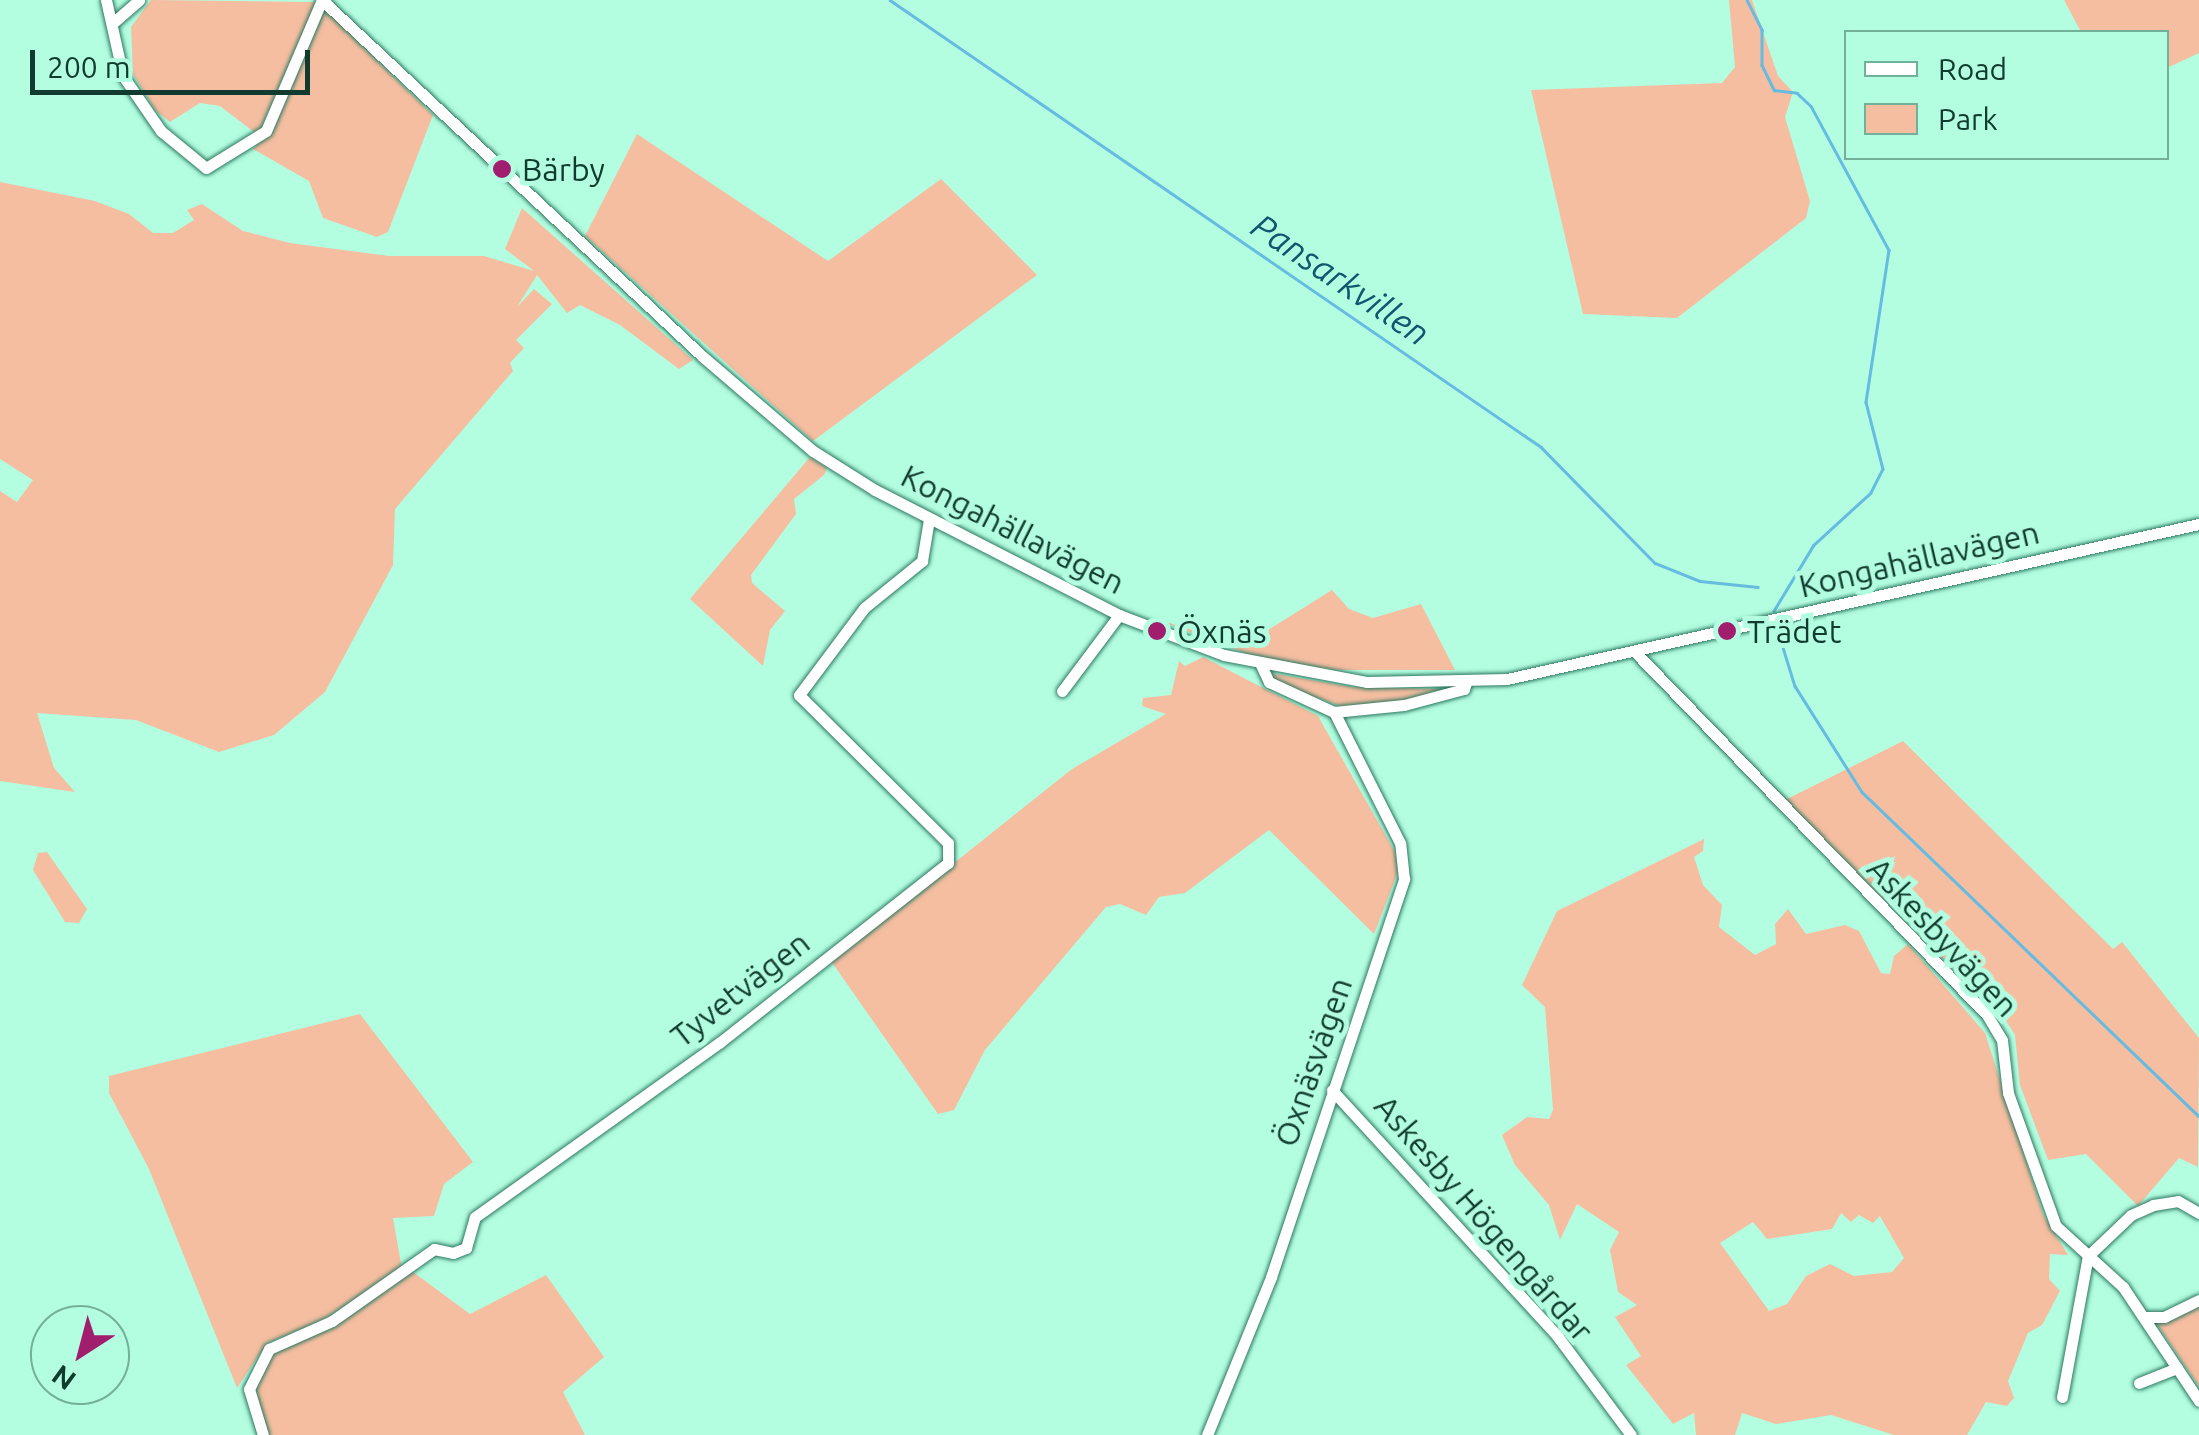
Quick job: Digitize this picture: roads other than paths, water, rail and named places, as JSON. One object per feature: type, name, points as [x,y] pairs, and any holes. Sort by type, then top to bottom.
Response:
[{"type":"street","points":[[106,0],[115,22],[119,63],[132,90],[161,130],[206,168],[266,130],[322,0]]},
{"type":"street","points":[[115,22],[139,0]]},
{"type":"street","name":"Kongahällavägen","points":[[322,0],[756,406],[846,472],[1119,615],[1261,665],[1367,682],[1466,683],[1635,652],[2199,524]]},
{"type":"street","name":"Tyvetvägen","points":[[263,1435],[249,1389],[269,1349],[332,1321],[434,1248],[453,1253],[466,1248],[475,1217],[719,1043],[948,864],[948,843],[799,695],[864,608],[922,561],[929,518]]},
{"type":"street","points":[[1062,691],[1119,615]]},
{"type":"street","name":"Askesbyvägen","points":[[1635,652],[1988,1016],[2002,1040],[2008,1093],[2052,1217],[2144,1317],[2199,1401]]},
{"type":"street","points":[[1261,665],[1269,682],[1334,712],[1404,705],[1464,689],[1466,683]]},
{"type":"street","name":"Öxnäsvägen","points":[[1207,1435],[1270,1277],[1406,869],[1400,843],[1334,712]]},
{"type":"street","name":"Askesby Högengårdar","points":[[1332,1090],[1568,1349],[1631,1434]]},
{"type":"street","points":[[2062,1397],[2088,1256],[2131,1215],[2153,1205],[2178,1202],[2199,1213]]},
{"type":"street","points":[[2144,1317],[2164,1318],[2199,1300]]},
{"type":"street","points":[[2139,1383],[2176,1368]]},
{"type":"waterway","name":"Pansarkvillen","points":[[890,0],[1541,447],[1655,563],[1700,581],[1758,587]]},
{"type":"waterway","points":[[1747,0],[1762,30],[1762,65],[1774,90],[1797,93],[1811,106],[1889,250],[1866,402],[1883,469],[1871,493],[1814,545],[1774,611]]},
{"type":"waterway","points":[[1777,628],[1795,686],[1862,792],[2199,1116]]},
{"type":"place","name":"Bärby","points":[[502,169]]},
{"type":"place","name":"Öxnäs","points":[[1157,631]]},
{"type":"place","name":"Trädet","points":[[1727,631]]}]
